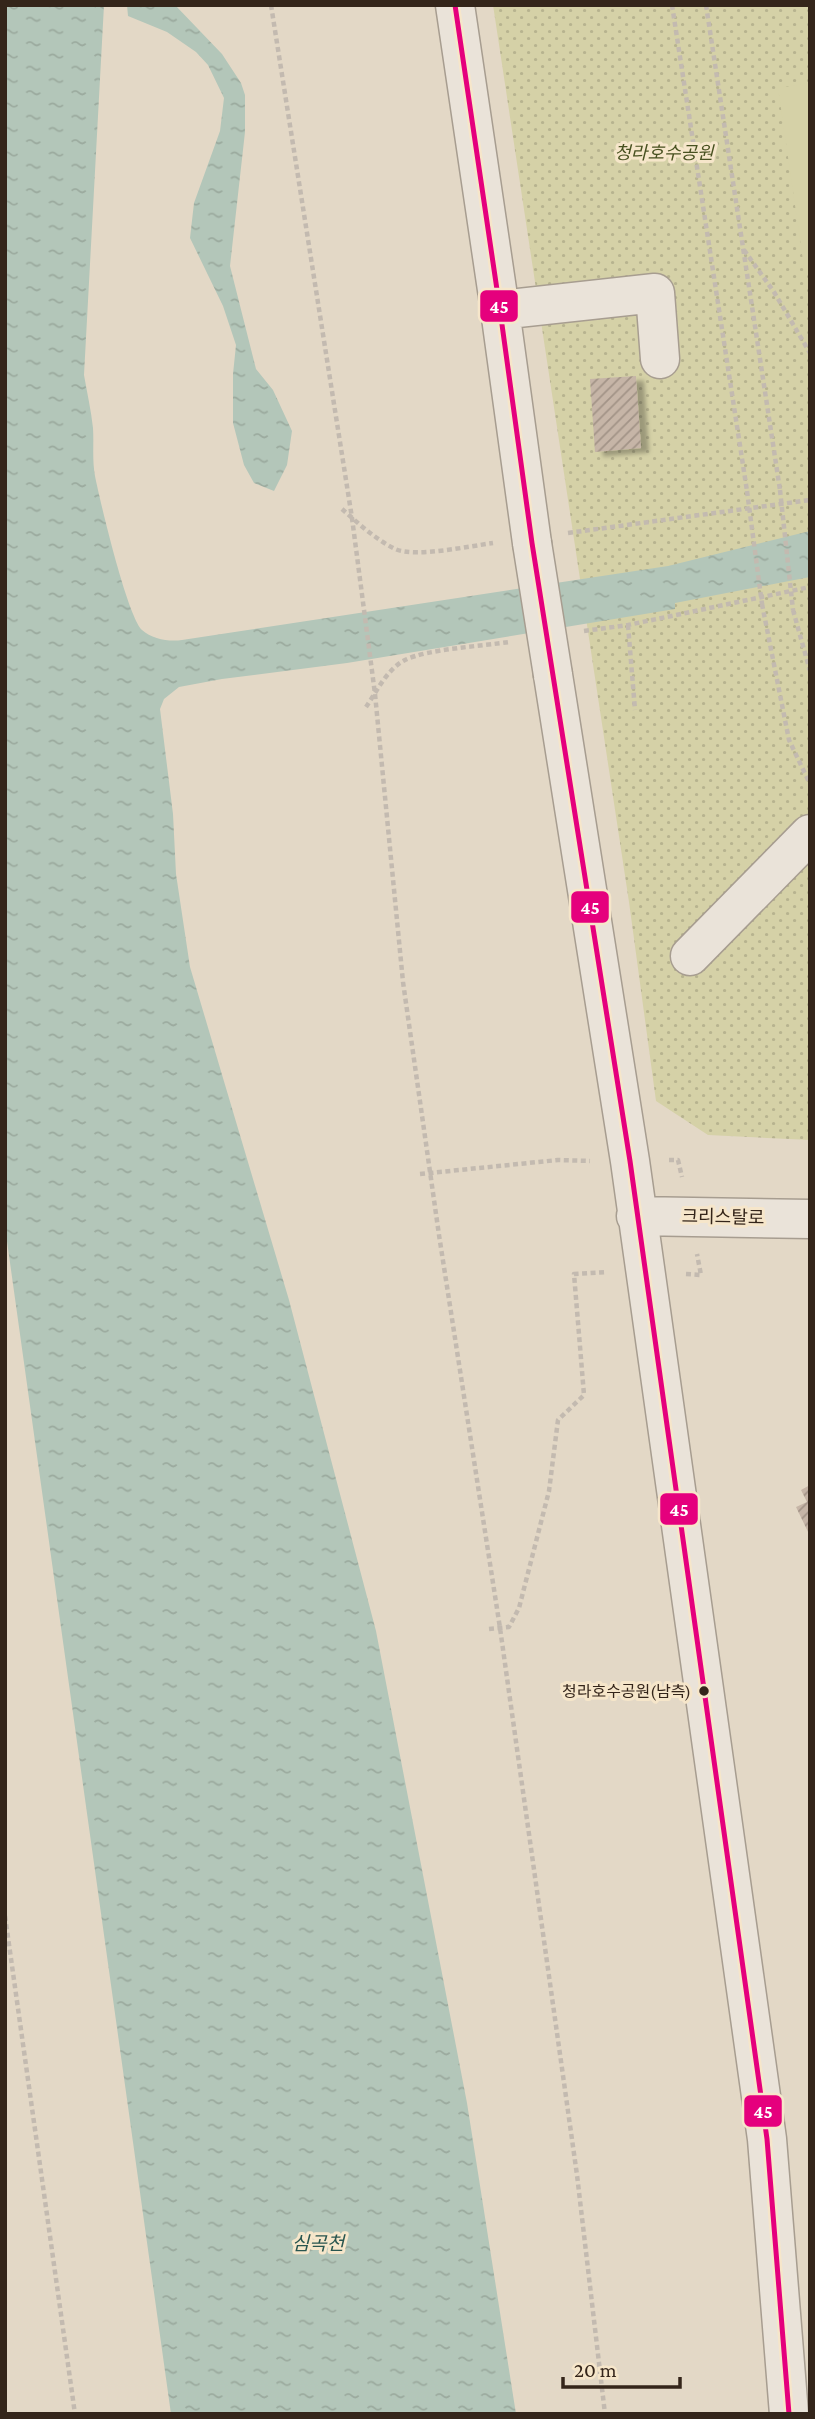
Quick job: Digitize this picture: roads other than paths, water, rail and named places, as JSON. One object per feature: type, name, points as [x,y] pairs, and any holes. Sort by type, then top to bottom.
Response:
[{"type":"street","points":[[455,5],[532,543],[630,1161],[767,2139],[789,2414]]},
{"type":"street","points":[[500,310],[655,293],[660,359]]},
{"type":"street","points":[[690,956],[810,834]]},
{"type":"street","name":"크리스탈로","points":[[636,1216],[810,1219]]},
{"type":"water","name":"심곡천","points":[[5,5],[104,5],[84,375],[93,428],[94,470],[102,508],[129,603],[136,620],[146,633],[161,639],[182,640],[668,566],[810,531],[810,577],[675,603],[675,609],[347,663],[179,687],[164,699],[160,709],[173,814],[176,874],[190,967],[289,1300],[376,1631],[467,2103],[516,2414],[171,2414],[5,1227]]},
{"type":"water","points":[[127,5],[175,5],[222,54],[241,83],[245,95],[245,132],[230,266],[256,369],[273,390],[292,431],[287,465],[274,491],[254,483],[244,465],[233,423],[236,345],[223,306],[190,238],[194,203],[220,131],[224,98],[208,65],[196,52],[167,32],[128,16]]},
{"type":"place","name":"청라호수공원(남측)","points":[[704,1691]]},
{"type":"park label","name":"청라호수공원","points":[[664,153]]}]
